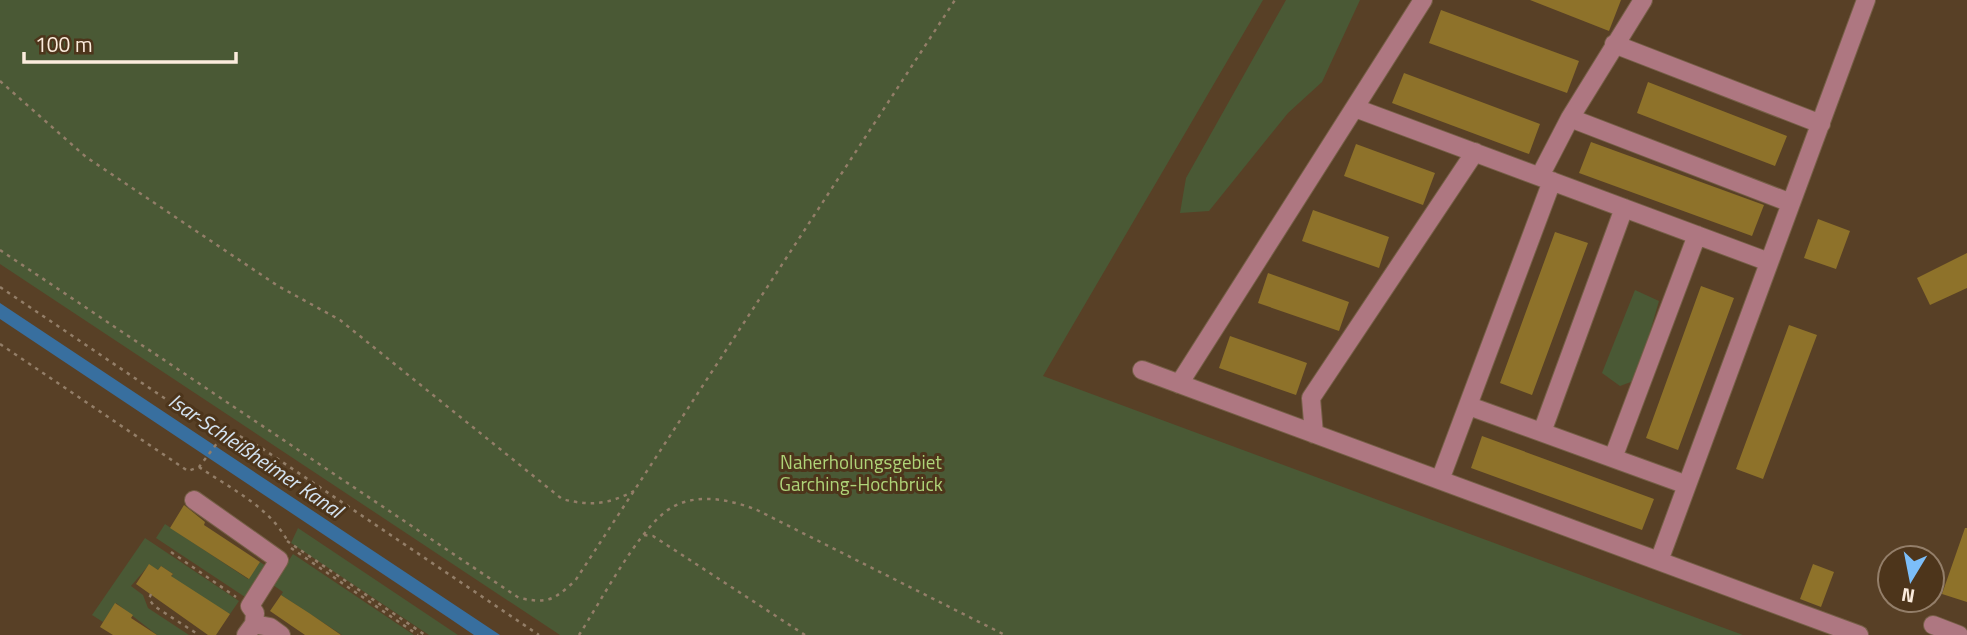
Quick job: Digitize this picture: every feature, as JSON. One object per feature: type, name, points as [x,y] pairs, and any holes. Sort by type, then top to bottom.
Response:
[{"type":"street","points":[[1179,384],[1423,0]]},
{"type":"street","points":[[1440,480],[1469,406],[1546,179],[1570,118],[1643,0]]},
{"type":"street","points":[[1658,561],[1866,0]]},
{"type":"street","points":[[1614,44],[1821,124]]},
{"type":"street","points":[[1355,108],[1769,262]]},
{"type":"street","points":[[1570,118],[1791,203]]},
{"type":"street","points":[[1314,434],[1311,397],[1475,152]]},
{"type":"street","points":[[1542,432],[1624,208]]},
{"type":"street","points":[[1613,458],[1697,235]]},
{"type":"street","points":[[1142,370],[1859,635]]},
{"type":"street","points":[[1469,406],[1687,485]]},
{"type":"street","points":[[194,500],[284,553],[250,622],[270,627],[281,635]]},
{"type":"street","points":[[1933,625],[1959,635]]},
{"type":"path","points":[[0,250],[519,598],[542,603],[557,597],[575,581],[955,0]]},
{"type":"path","points":[[0,81],[86,157],[278,286],[340,320],[562,499],[588,505],[611,503],[634,491]]},
{"type":"path","points":[[0,287],[185,412],[224,434]]},
{"type":"path","points":[[0,344],[188,471],[201,465],[224,434],[232,432],[260,447],[539,635]]},
{"type":"path","points":[[201,465],[268,514],[278,524],[287,541],[425,635]]},
{"type":"path","points":[[579,635],[644,535],[666,511],[701,498],[732,500],[1005,635]]},
{"type":"path","points":[[644,535],[653,536],[805,635]]},
{"type":"path","points":[[287,541],[284,553],[418,635]]},
{"type":"path","points":[[171,552],[250,622]]},
{"type":"path","points":[[151,594],[149,599],[154,606],[198,635]]},
{"type":"green space","name":"Naherholungsgebiet Garching-Hochbrück","points":[[0,0],[1263,0],[1043,376],[1743,635],[560,635],[0,264]]},
{"type":"green space","points":[[1286,0],[1360,0],[1322,82],[1288,113],[1209,211],[1180,213],[1186,178]]},
{"type":"green space","points":[[1635,290],[1659,301],[1636,380],[1620,386],[1602,373]]},
{"type":"green space","points":[[165,524],[248,579],[260,562],[269,568],[248,599],[156,538]]},
{"type":"green space","points":[[298,528],[458,635],[429,635],[291,543]]},
{"type":"green space","points":[[145,538],[239,601],[230,614],[170,579],[173,574],[161,566],[158,570],[149,565],[131,586],[143,595],[148,608],[189,635],[157,635],[116,603],[103,622],[92,615]]},
{"type":"green space","points":[[293,554],[414,635],[342,635],[281,595],[283,592],[273,585]]},
{"type":"water","points":[[0,303],[500,635],[474,635],[0,319]]},
{"type":"building","points":[[1530,0],[1621,0],[1609,31]]},
{"type":"building","points":[[1441,10],[1579,61],[1567,93],[1429,43]]},
{"type":"building","points":[[1404,73],[1540,124],[1529,154],[1392,103]]},
{"type":"building","points":[[1648,82],[1787,136],[1775,166],[1637,113]]},
{"type":"building","points":[[1591,142],[1764,205],[1752,236],[1579,173]]},
{"type":"building","points":[[1356,144],[1435,173],[1423,205],[1344,176]]},
{"type":"building","points":[[1313,210],[1389,237],[1379,268],[1302,241]]},
{"type":"building","points":[[1818,219],[1850,231],[1836,269],[1804,258]]},
{"type":"building","points":[[1555,232],[1588,243],[1532,395],[1500,383]]},
{"type":"building","points":[[1967,253],[1967,288],[1930,305],[1917,278]]},
{"type":"building","points":[[1268,273],[1349,302],[1339,331],[1258,303]]},
{"type":"building","points":[[1701,286],[1734,298],[1678,450],[1646,438]]},
{"type":"building","points":[[1789,325],[1817,335],[1763,479],[1736,469]]},
{"type":"building","points":[[1230,336],[1307,363],[1296,395],[1219,368]]},
{"type":"building","points":[[1482,436],[1654,499],[1642,530],[1471,468]]},
{"type":"building","points":[[184,505],[205,522],[204,525],[260,562],[249,579],[170,528]]},
{"type":"building","points":[[1967,528],[1967,602],[1946,595],[1946,583]]},
{"type":"building","points":[[149,564],[158,570],[161,566],[173,574],[171,576],[230,614],[216,635],[208,635],[136,584]]},
{"type":"building","points":[[1813,564],[1834,572],[1821,607],[1800,599]]},
{"type":"building","points":[[281,595],[341,635],[305,635],[270,611]]},
{"type":"building","points":[[115,603],[133,615],[131,618],[157,635],[113,635],[100,627]]},
{"type":"water label","name":"Isar-Schleißheimer Kanal","points":[[256,455]]}]
